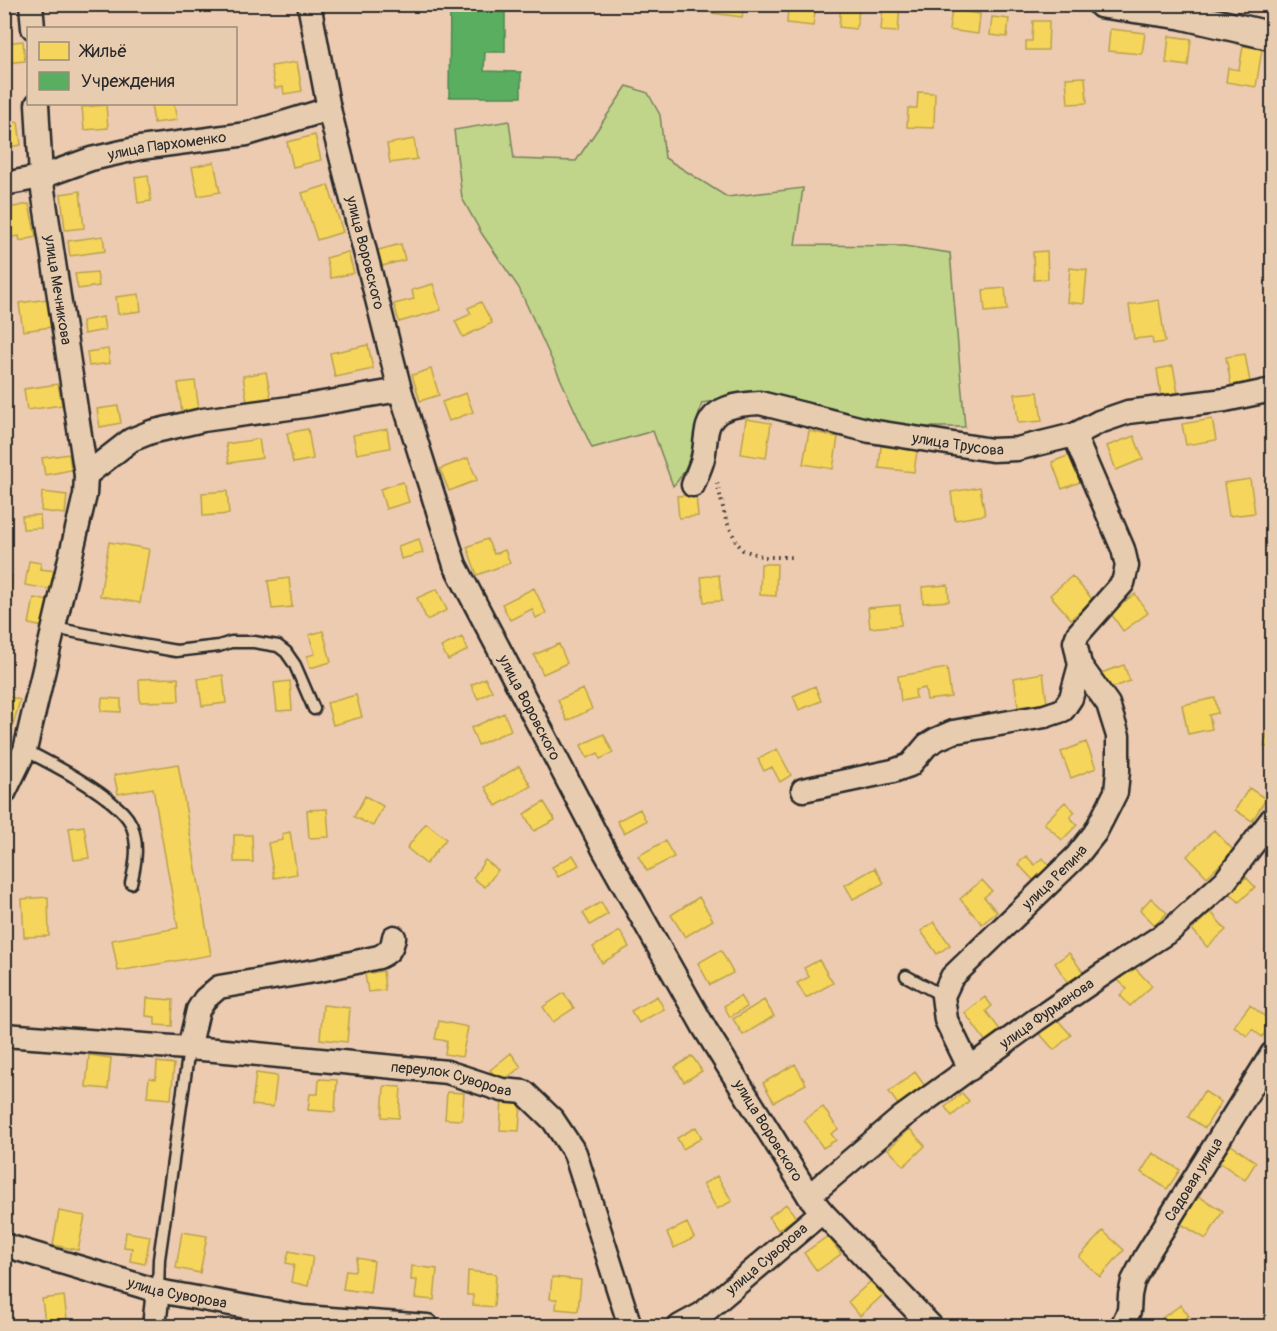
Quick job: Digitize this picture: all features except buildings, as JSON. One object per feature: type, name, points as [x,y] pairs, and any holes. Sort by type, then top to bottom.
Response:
[{"type":"street","points":[[31,4],[33,27]]},
{"type":"street","name":"улица Воровского","points":[[309,4],[328,109],[400,390],[455,565],[603,848],[705,1029],[816,1204],[931,1326]]},
{"type":"street","points":[[1102,4],[1181,15],[1272,36]]},
{"type":"street","name":"улица Мечникова","points":[[4,794],[15,747],[54,628],[85,495],[86,475],[41,177],[37,105]]},
{"type":"street","name":"улица Пархоменко","points":[[4,184],[41,177],[92,159],[140,148],[247,134],[328,109]]},
{"type":"street","points":[[86,475],[131,440],[151,432],[203,420],[400,390]]},
{"type":"street","name":"улица Трусова","points":[[693,485],[703,461],[707,428],[714,415],[744,404],[760,403],[870,431],[992,450],[1017,449],[1074,435],[1099,422],[1128,412],[1225,400],[1272,390]]},
{"type":"street","points":[[803,790],[893,771],[910,765],[927,746],[953,732],[1046,716],[1063,710],[1071,698],[1080,665],[1075,642],[1078,634],[1123,583],[1127,566],[1123,549],[1074,435]]},
{"type":"street","name":"улица Репина","points":[[943,996],[952,977],[1076,857],[1095,833],[1116,792],[1118,736],[1108,704],[1080,665]]},
{"type":"street","name":"улица Фурманова","points":[[816,1204],[901,1118],[1036,1020],[1171,930],[1225,881],[1272,819]]},
{"type":"street","points":[[189,1049],[198,1011],[206,999],[219,987],[320,970],[379,957],[388,953],[392,948],[394,937]]},
{"type":"street","points":[[943,996],[946,1020],[970,1069]]},
{"type":"street","name":"переулок Суворова","points":[[4,1035],[447,1072],[502,1090],[524,1092],[554,1120],[575,1153],[630,1326]]},
{"type":"street","name":"Садовая улица","points":[[1129,1321],[1133,1281],[1146,1256],[1272,1054]]},
{"type":"street","name":"улица Суворова","points":[[680,1326],[702,1314],[816,1204]]},
{"type":"street","name":"улица Суворова","points":[[4,1245],[158,1291],[303,1317],[427,1326]]},
{"type":"street","points":[[154,1326],[158,1291]]},
{"type":"lane","points":[[54,628],[176,651],[219,646],[231,642],[254,642],[278,646],[286,652],[295,665],[314,709]]},
{"type":"lane","points":[[15,747],[74,775],[124,813],[133,830],[136,848],[136,862],[131,883]]},
{"type":"lane","points":[[906,976],[943,996]]},
{"type":"lane","points":[[158,1291],[159,1259],[189,1049]]},
{"type":"path","points":[[703,461],[715,477],[731,533],[743,550],[764,557],[794,557]]},
{"type":"green space","points":[[627,86],[648,93],[660,115],[665,158],[727,197],[803,188],[795,245],[904,246],[950,253],[965,427],[909,427],[764,393],[702,403],[686,468],[673,486],[653,431],[592,448],[519,288],[482,234],[462,198],[454,130],[509,121],[514,159],[576,161]]}]
